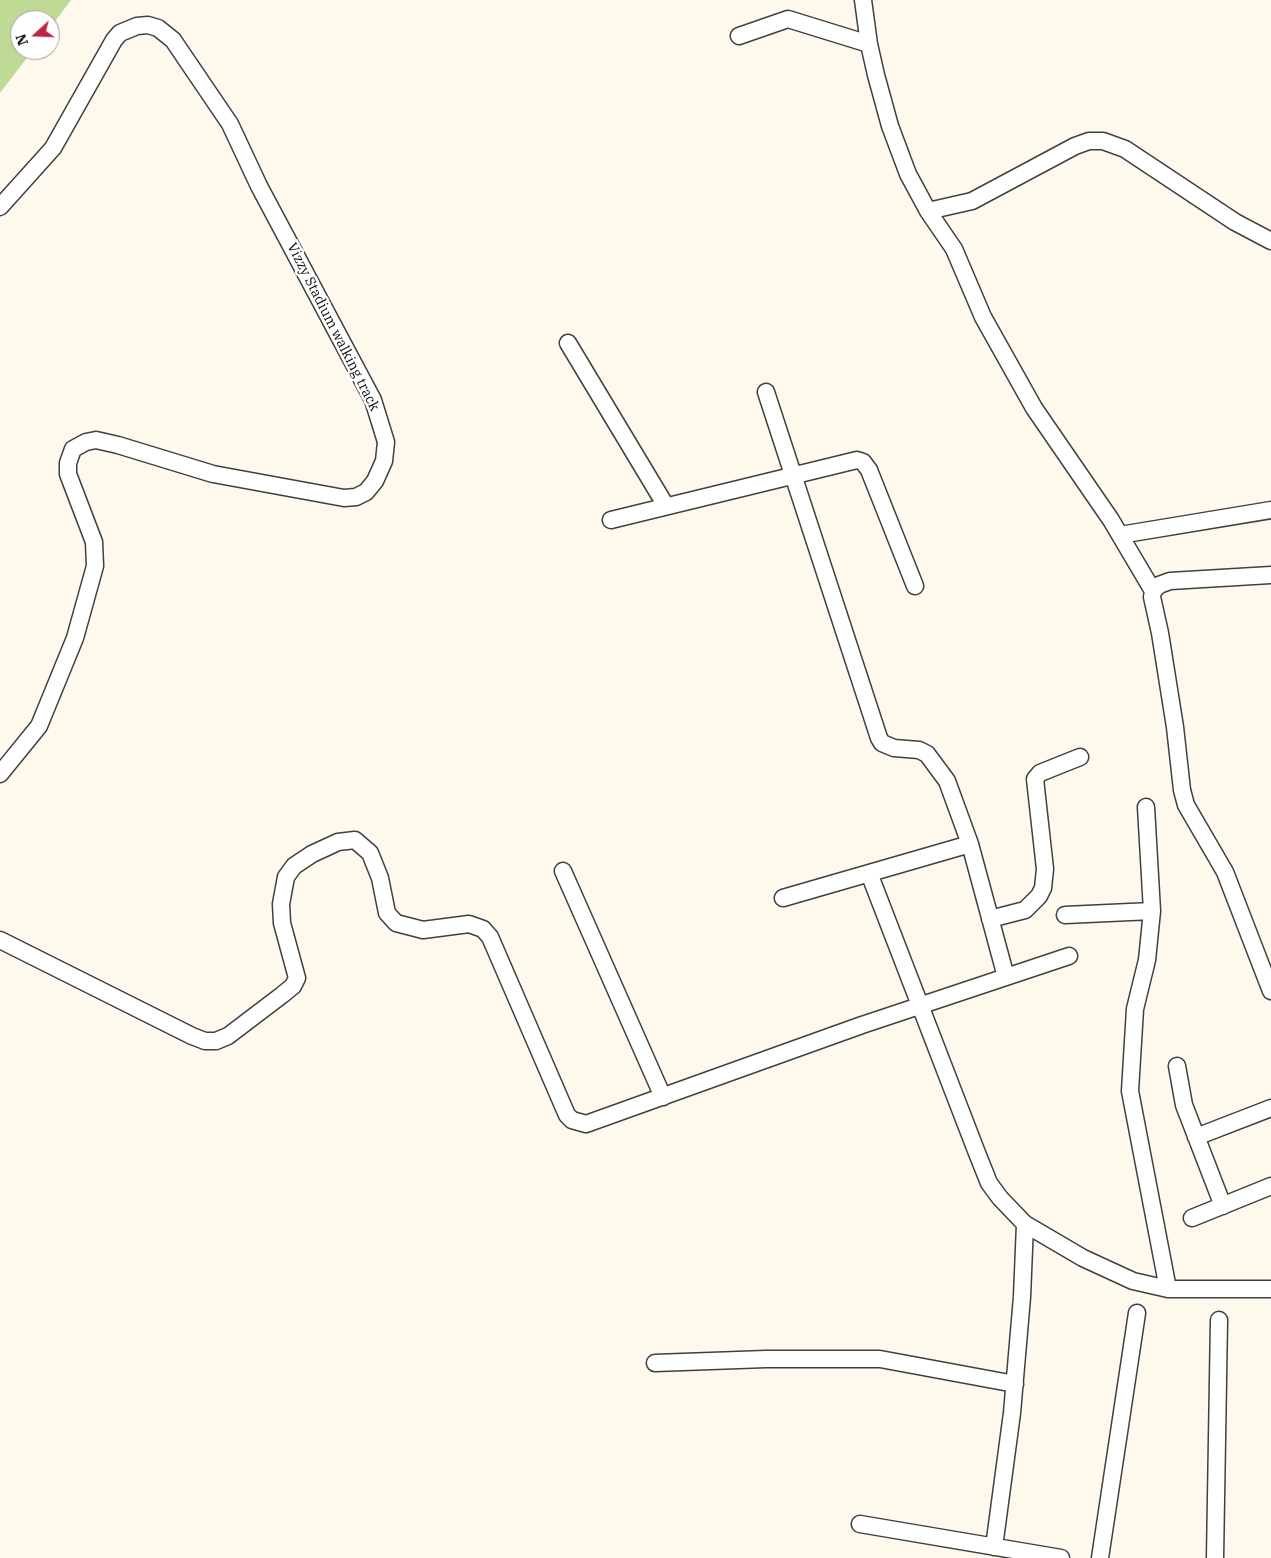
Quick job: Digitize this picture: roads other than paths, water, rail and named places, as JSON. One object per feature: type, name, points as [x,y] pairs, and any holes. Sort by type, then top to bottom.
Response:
[{"type":"street","points":[[864,0],[869,44],[890,126],[908,174],[928,212],[954,249],[983,317],[1034,408],[1120,535],[1153,590],[1152,603],[1163,652],[1184,797],[1193,820],[1225,872],[1271,992]]},
{"type":"street","points":[[739,36],[788,20],[869,44]]},
{"type":"street","name":"Vizzy Stadium walking track","points":[[0,207],[54,148],[114,40],[120,33],[137,26],[148,25],[158,28],[173,40],[230,124],[259,186],[373,400],[386,442],[384,461],[375,481],[366,492],[356,497],[344,498],[213,474],[104,442],[86,442],[73,449],[68,463],[68,474],[94,542],[95,566],[75,638],[40,726],[0,774]]},
{"type":"street","points":[[928,212],[972,201],[1075,146],[1103,141],[1125,149],[1235,222],[1271,241]]},
{"type":"street","points":[[568,343],[666,506]]},
{"type":"street","points":[[766,392],[879,738],[882,743],[894,748],[919,750],[928,754],[947,781],[970,844],[1006,977]]},
{"type":"street","points":[[611,520],[793,474],[857,460],[863,462],[869,470],[915,586]]},
{"type":"street","points":[[1120,535],[1271,510]]},
{"type":"street","points":[[1153,590],[1170,581],[1271,575]]},
{"type":"street","points":[[990,919],[1025,910],[1039,896],[1043,888],[1045,869],[1034,787],[1035,779],[1040,773],[1080,757]]},
{"type":"street","points":[[1146,807],[1152,911],[1146,960],[1136,1009],[1130,1091],[1168,1289]]},
{"type":"street","points":[[0,940],[192,1036],[205,1041],[216,1041],[228,1036],[282,995],[292,986],[297,978],[282,923],[281,904],[286,877],[294,866],[312,854],[338,842],[355,840],[370,853],[380,878],[387,913],[396,923],[423,930],[469,924],[483,929],[490,937],[557,1095],[572,1120],[586,1124],[920,1005],[1069,956]]},
{"type":"street","points":[[783,898],[970,844]]},
{"type":"street","points":[[563,871],[663,1097]]},
{"type":"street","points":[[869,873],[989,1183],[1000,1198],[1025,1224],[1083,1258],[1125,1278],[1168,1289],[1271,1289]]},
{"type":"street","points":[[1065,915],[1152,911]]},
{"type":"street","points":[[1177,1066],[1184,1105],[1223,1206]]},
{"type":"street","points":[[1196,1137],[1271,1108]]},
{"type":"street","points":[[1192,1218],[1271,1186]]},
{"type":"street","points":[[994,1547],[1015,1384],[1025,1224]]},
{"type":"street","points":[[1100,1558],[1136,1313]]},
{"type":"street","points":[[1215,1558],[1219,1320]]},
{"type":"street","points":[[655,1363],[766,1359],[880,1359],[1015,1384]]},
{"type":"street","points":[[860,1524],[1061,1558]]}]
